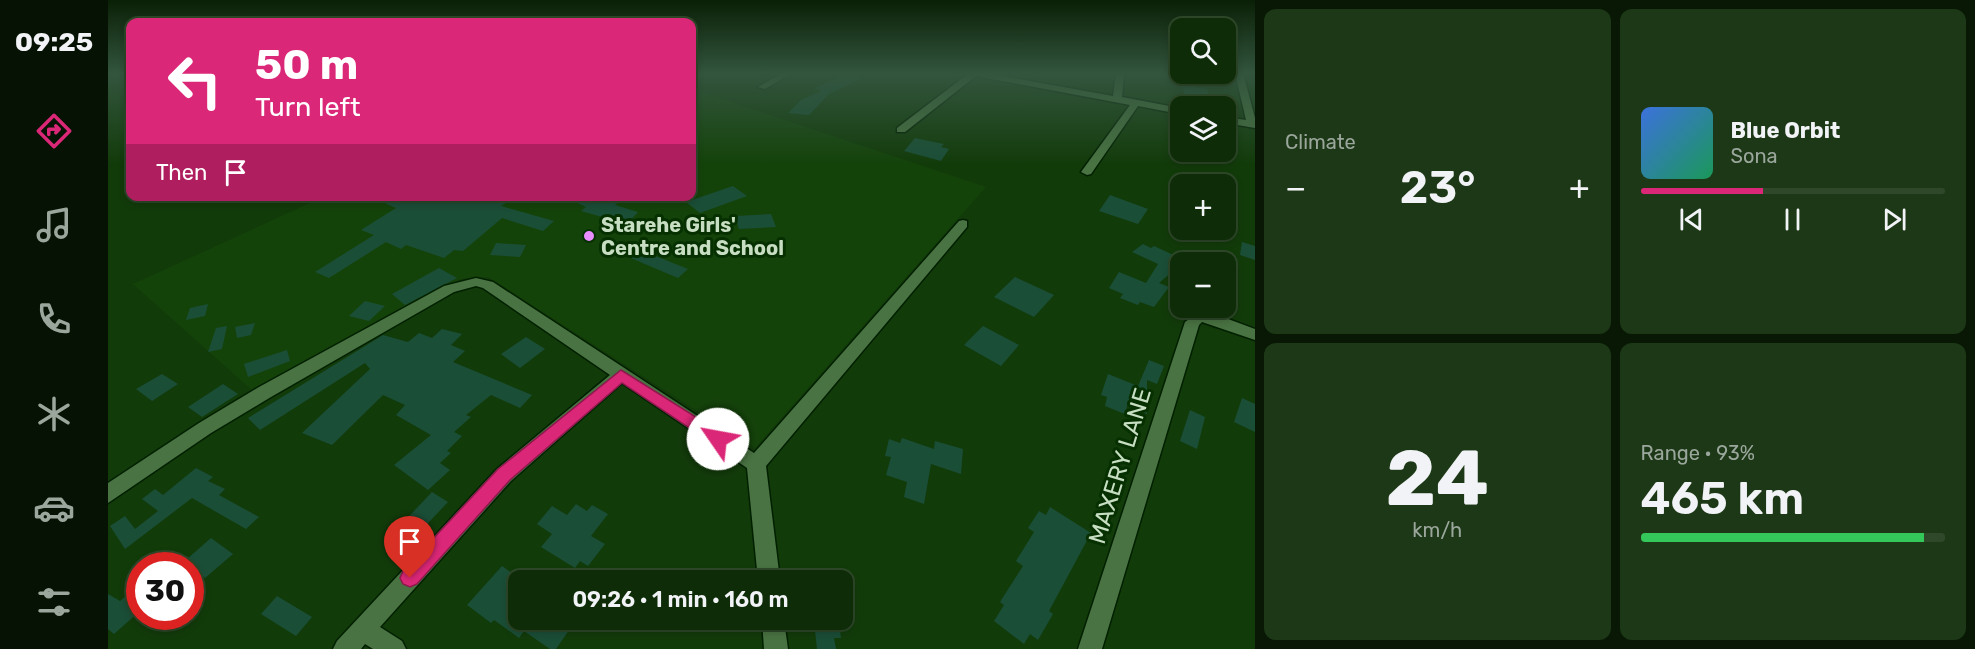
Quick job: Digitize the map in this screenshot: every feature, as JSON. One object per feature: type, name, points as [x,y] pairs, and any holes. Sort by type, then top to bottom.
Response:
[{"type":"street","points":[[901,130],[935,103]]},
{"type":"street","points":[[1087,172],[1136,103]]},
{"type":"street","points":[[1138,103],[1170,109]]},
{"type":"street","points":[[1236,122],[1253,125],[1247,103]]},
{"type":"street","points":[[768,570],[756,464],[963,224]]},
{"type":"street","points":[[108,494],[205,428],[265,392],[463,283],[476,282],[488,285],[756,464]]},
{"type":"street","name":"MAXERY LANE","points":[[1090,649],[1192,322],[1199,317],[1215,320],[1255,335]]},
{"type":"street","points":[[345,649],[504,475],[621,375]]},
{"type":"street","points":[[363,629],[394,649]]},
{"type":"street","points":[[774,630],[776,649]]},
{"type":"shaded area","name":"Starehe Girls' Centre and School","points":[[696,103],[735,103],[986,187],[755,448],[488,277],[461,279],[254,392],[133,284],[314,201],[696,201]]},
{"type":"building","points":[[798,103],[820,103],[809,115],[788,113]]},
{"type":"building","points":[[915,138],[944,144],[941,147],[949,149],[941,161],[904,151]]},
{"type":"building","points":[[733,186],[747,196],[700,213],[686,202],[696,201],[696,199]]},
{"type":"building","points":[[1110,195],[1148,209],[1138,224],[1099,211]]},
{"type":"building","points":[[380,201],[509,201],[501,206],[554,221],[543,231],[502,218],[463,251],[454,250],[444,258],[406,245],[401,249],[386,242],[329,278],[315,272],[374,235],[361,230],[396,208]]},
{"type":"building","points":[[573,201],[620,201],[615,205],[638,212],[627,224],[581,211],[586,207]]},
{"type":"building","points":[[771,214],[776,227],[739,229],[735,216]]},
{"type":"building","points":[[1242,242],[1255,246],[1255,260],[1240,255]]},
{"type":"building","points":[[496,243],[526,245],[520,257],[490,255]]},
{"type":"building","points":[[1143,244],[1170,254],[1170,274],[1159,283],[1169,287],[1154,307],[1140,302],[1138,305],[1120,298],[1123,294],[1109,288],[1119,272],[1146,283],[1158,264],[1132,252]]},
{"type":"building","points":[[636,248],[688,269],[678,278],[626,256]]},
{"type":"building","points":[[439,268],[457,278],[405,305],[392,294]]},
{"type":"building","points":[[1015,277],[1054,295],[1034,317],[994,297]]},
{"type":"building","points":[[365,301],[385,306],[369,321],[349,316]]},
{"type":"building","points":[[208,304],[205,316],[186,320],[190,308]]},
{"type":"building","points":[[255,323],[251,335],[237,338],[235,327]]},
{"type":"building","points":[[227,326],[222,349],[208,352],[216,328]]},
{"type":"building","points":[[983,326],[1019,345],[1001,366],[964,345]]},
{"type":"building","points":[[442,329],[462,334],[451,345],[465,351],[453,362],[532,395],[520,408],[491,395],[466,415],[471,417],[454,432],[462,436],[447,451],[451,453],[440,463],[450,470],[428,490],[394,465],[431,435],[396,415],[405,405],[383,395],[332,445],[302,433],[370,369],[365,363],[260,430],[248,418],[383,335],[408,342],[419,333],[432,338]]},
{"type":"building","points":[[526,337],[545,349],[520,368],[501,354]]},
{"type":"building","points":[[287,350],[290,361],[248,377],[244,364]]},
{"type":"building","points":[[1149,360],[1164,366],[1157,384],[1147,380],[1147,414],[1127,406],[1125,414],[1105,406],[1107,397],[1101,395],[1108,374],[1138,386]]},
{"type":"building","points":[[162,374],[178,384],[152,401],[136,389]]},
{"type":"building","points":[[223,384],[238,394],[202,417],[188,407]]},
{"type":"building","points":[[1242,398],[1255,404],[1255,432],[1234,422]]},
{"type":"building","points":[[1190,410],[1205,417],[1197,449],[1180,441]]},
{"type":"building","points":[[902,438],[934,449],[935,441],[963,449],[961,474],[931,464],[924,504],[904,497],[907,482],[886,475],[891,457],[885,456],[889,439],[900,443]]},
{"type":"building","points":[[196,468],[213,477],[208,481],[225,489],[219,495],[259,517],[246,529],[192,498],[125,549],[110,526],[125,516],[135,529],[158,511],[142,499],[155,489],[163,495]]},
{"type":"building","points":[[432,492],[448,502],[413,539],[397,529]]},
{"type":"building","points":[[576,504],[587,511],[592,505],[608,514],[591,536],[605,544],[588,566],[580,561],[575,568],[541,547],[552,534],[537,524],[552,506],[567,515]]},
{"type":"building","points":[[1050,507],[1091,533],[1049,611],[1053,614],[1038,640],[1030,634],[1024,644],[994,621],[1004,605],[1000,602],[1023,566],[1016,561],[1034,532],[1028,528],[1039,511],[1046,515]]},
{"type":"building","points":[[211,538],[233,554],[205,578],[204,552],[195,552]]},
{"type":"building","points":[[502,566],[508,570],[508,630],[569,630],[556,649],[550,649],[524,631],[519,638],[494,620],[491,623],[467,605]]},
{"type":"building","points":[[108,594],[120,601],[126,596],[126,623],[114,634],[108,629]]},
{"type":"building","points":[[277,596],[312,617],[296,636],[261,614]]},
{"type":"building","points":[[815,630],[840,630],[841,638],[834,638],[836,649],[817,649]]},
{"type":"place","name":"Starehe Girls' Centre and School","points":[[589,236]]},
{"type":"route","points":[[410,578],[504,475],[621,375],[718,439]]}]
